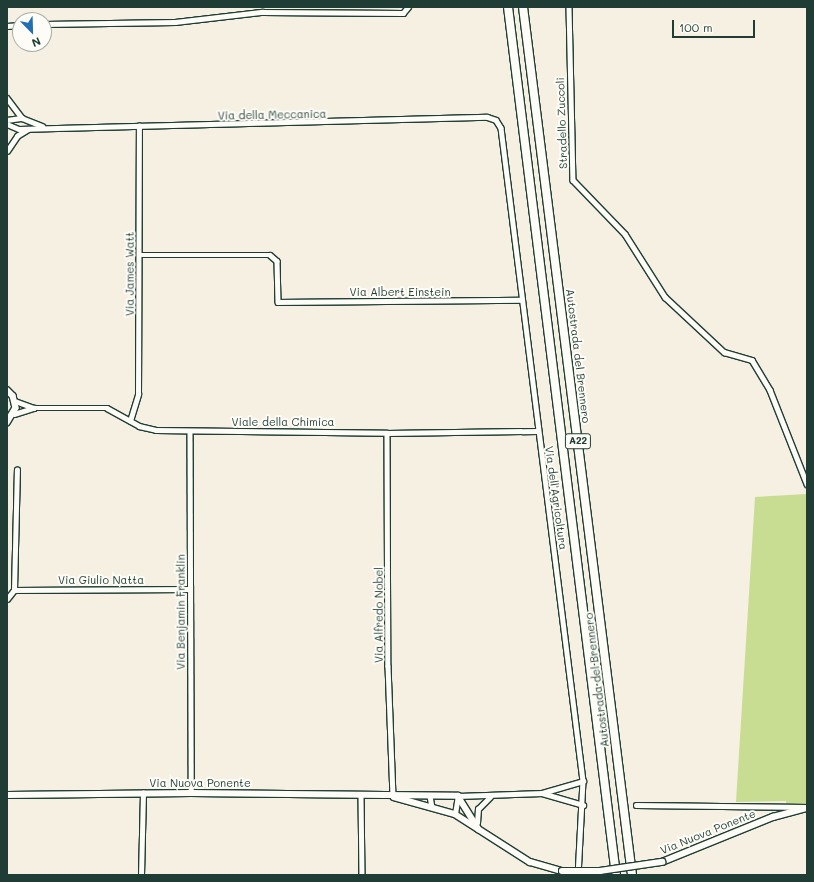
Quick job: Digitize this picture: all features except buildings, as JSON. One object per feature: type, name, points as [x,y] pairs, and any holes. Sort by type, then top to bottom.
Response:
[{"type":"highway","name":"Autostrada del Brennero","points":[[508,7],[616,875]]},
{"type":"highway","name":"Autostrada del Brennero","points":[[523,7],[632,875]]},
{"type":"street","points":[[52,24],[174,22],[262,12],[403,13],[408,7]]},
{"type":"street","name":"Stradello Zuccoli","points":[[569,7],[573,180],[625,234],[665,297],[724,352],[752,360],[770,390],[807,484]]},
{"type":"street","points":[[7,98],[22,118]]},
{"type":"street","name":"Via della Meccanica","points":[[7,120],[22,118],[44,126]]},
{"type":"street","name":"Via della Meccanica","points":[[7,124],[19,129],[44,126],[139,126],[487,118],[499,124]]},
{"type":"street","name":"Via dell'Agricoltura","points":[[499,124],[583,781],[583,805],[578,875]]},
{"type":"street","name":"Via della Meccanica","points":[[7,151],[22,132],[44,126]]},
{"type":"street","name":"Via James Watt","points":[[130,421],[138,394],[139,126]]},
{"type":"street","name":"Via Albert Einstein","points":[[139,255],[270,255],[277,261],[278,302],[522,300]]},
{"type":"street","points":[[7,384],[8,391],[15,401],[14,414],[7,424]]},
{"type":"street","name":"Viale della Chimica","points":[[15,401],[34,408]]},
{"type":"street","name":"Viale della Chimica","points":[[14,414],[34,408],[107,408],[130,421],[151,429],[190,432],[387,433],[538,431]]},
{"type":"street","name":"Via Benjamin Franklin","points":[[190,432],[189,589],[191,793]]},
{"type":"street","name":"Via Alfredo Nobel","points":[[387,433],[388,666],[393,796]]},
{"type":"street","points":[[7,598],[14,590],[17,470]]},
{"type":"street","name":"Via Giulio Natta","points":[[14,590],[189,589]]},
{"type":"street","points":[[542,793],[583,781]]},
{"type":"street","points":[[141,875],[143,793]]},
{"type":"street","name":"Via Nuova Ponente","points":[[7,795],[191,793],[491,796],[542,793]]},
{"type":"street","points":[[542,793],[583,805]]},
{"type":"street","points":[[361,795],[362,875]]},
{"type":"street","name":"Via Nuova Ponente","points":[[393,796],[455,814],[530,862],[562,871],[600,871],[662,862],[772,817],[807,808]]},
{"type":"street","points":[[430,796],[432,807]]},
{"type":"street","points":[[458,796],[479,829]]},
{"type":"street","points":[[455,814],[454,805],[458,796]]},
{"type":"street","points":[[479,829],[476,820],[478,809],[491,796]]},
{"type":"street","name":"Via Nuova Ponente","points":[[636,805],[807,808]]},
{"type":"green space","points":[[807,494],[807,809],[786,808],[786,801],[736,802],[755,497]]}]
